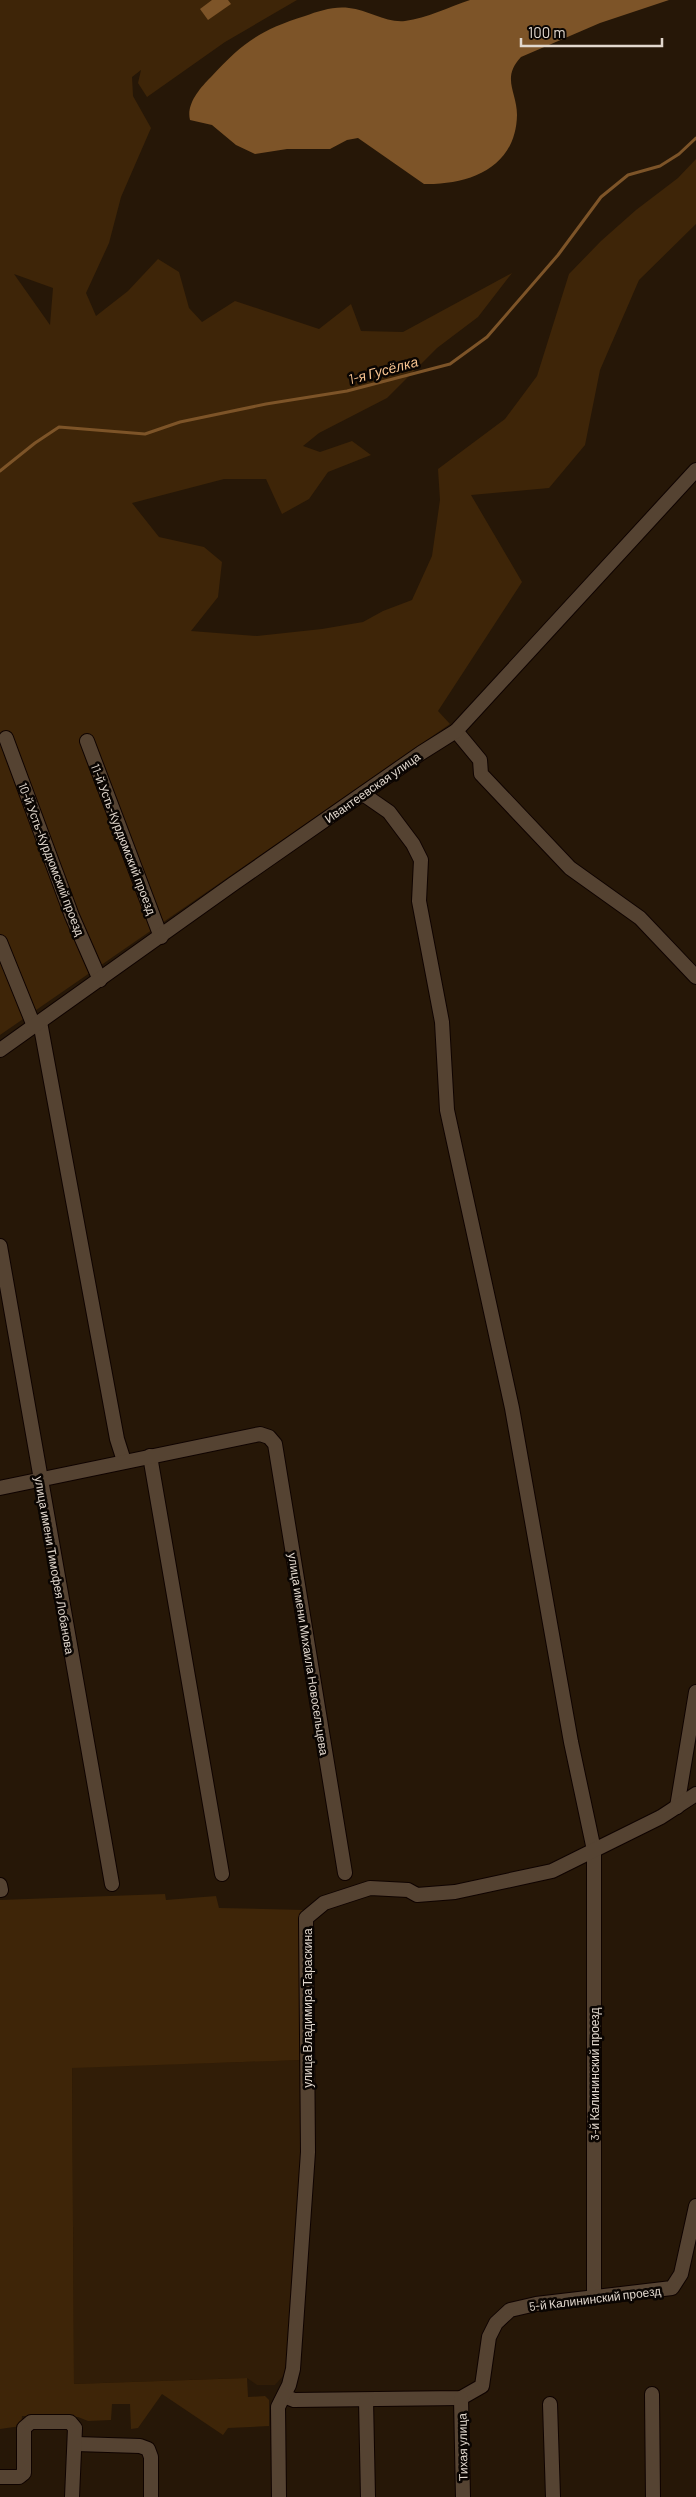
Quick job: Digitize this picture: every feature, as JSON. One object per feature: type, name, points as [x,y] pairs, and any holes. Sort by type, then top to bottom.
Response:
[{"type":"street","name":"Ивантеевская улица","points":[[0,1050],[162,937],[233,884],[421,753],[456,732],[696,470]]},
{"type":"street","points":[[456,732],[480,760],[481,774],[570,868],[640,918],[696,976]]},
{"type":"street","name":"10-й Усть-Курдюмский проезд","points":[[6,738],[72,916],[100,980]]},
{"type":"street","name":"11-й Усть-Курдюмский проезд","points":[[87,740],[162,937]]},
{"type":"street","name":"3-й Калининский проезд","points":[[363,794],[390,812],[413,844],[421,860],[419,901],[442,1022],[447,1110],[512,1408],[571,1742],[594,1850],[594,2297]]},
{"type":"street","points":[[0,942],[37,1024],[115,1429],[124,1461]]},
{"type":"street","name":"улица имени Тимофея Лобанова","points":[[0,1246],[112,1884]]},
{"type":"street","name":"улица имени Михаила Новосельцева","points":[[150,1456],[260,1434],[269,1437],[276,1444],[345,1873]]},
{"type":"street","points":[[0,1488],[150,1456],[222,1874]]},
{"type":"street","points":[[677,1807],[696,1692]]},
{"type":"street","name":"улица Владимира Тараскина","points":[[284,2396],[293,2369],[308,2152],[306,1918],[324,1903],[370,1888],[408,1890],[417,1895],[455,1892],[552,1870],[677,1807],[696,1794]]},
{"type":"street","name":"5-й Калининский проезд","points":[[461,2398],[482,2386],[489,2337],[496,2323],[510,2310],[536,2304],[672,2288],[681,2274],[696,2206]]},
{"type":"street","points":[[652,2394],[653,2497]]},
{"type":"street","points":[[279,2497],[278,2408],[284,2396],[294,2400],[461,2398]]},
{"type":"street","name":"Тихая улица","points":[[461,2398],[463,2497]]},
{"type":"street","points":[[366,2400],[368,2497]]},
{"type":"street","points":[[550,2404],[553,2497]]},
{"type":"street","points":[[0,2478],[19,2477],[24,2473],[24,2428],[28,2423],[73,2423],[76,2444],[72,2497]]},
{"type":"street","points":[[76,2444],[140,2446],[148,2449],[151,2457],[150,2497]]},
{"type":"shaded area","points":[[0,0],[297,0],[225,42],[147,97],[138,83],[141,70],[132,77],[133,96],[151,128],[121,197],[109,243],[86,293],[96,316],[128,291],[158,259],[179,272],[189,308],[202,322],[235,301],[319,329],[351,304],[361,331],[403,332],[512,273],[478,317],[437,348],[387,398],[319,433],[303,446],[320,452],[352,441],[371,455],[328,472],[309,499],[282,514],[266,479],[224,479],[132,503],[159,537],[204,547],[222,562],[218,597],[191,631],[257,636],[322,629],[363,622],[383,611],[412,600],[432,556],[440,500],[438,469],[505,419],[537,376],[569,274],[601,241],[636,210],[678,178],[696,159],[696,224],[639,280],[600,370],[585,445],[549,488],[471,495],[522,582],[438,711],[450,724],[0,1035]],"holes":[[[14,274],[53,288],[50,325]]]},
{"type":"shaded area","points":[[212,0],[228,0],[231,4],[208,20],[200,9]]},
{"type":"shaded area","points":[[470,0],[669,0],[600,23],[521,57],[515,65],[511,79],[517,115],[515,133],[508,148],[499,160],[487,170],[473,177],[457,181],[424,184],[358,138],[347,140],[330,149],[287,149],[255,154],[236,145],[212,125],[190,120],[190,108],[198,91],[232,55],[264,32],[289,21],[327,9],[349,8],[391,20],[405,21],[430,15]]},
{"type":"shaded area","points":[[165,1894],[166,1900],[216,1896],[219,1908],[304,1910],[301,1923],[301,2060],[72,2068],[74,2384],[247,2378],[248,2397],[265,2396],[269,2400],[269,2426],[228,2428],[223,2435],[162,2394],[138,2428],[131,2429],[130,2404],[112,2404],[111,2420],[88,2421],[78,2417],[22,2416],[21,2426],[0,2429],[0,1900]]},
{"type":"shaded area","points":[[301,2060],[303,2151],[288,2365],[283,2376],[275,2385],[257,2385],[247,2378],[74,2384],[72,2067]]},
{"type":"waterway","name":"1-я Гусёлка","points":[[0,471],[35,443],[59,427],[145,434],[180,422],[266,404],[347,391],[450,364],[487,337],[558,255],[601,197],[628,175],[660,166],[679,154],[696,138]]}]
